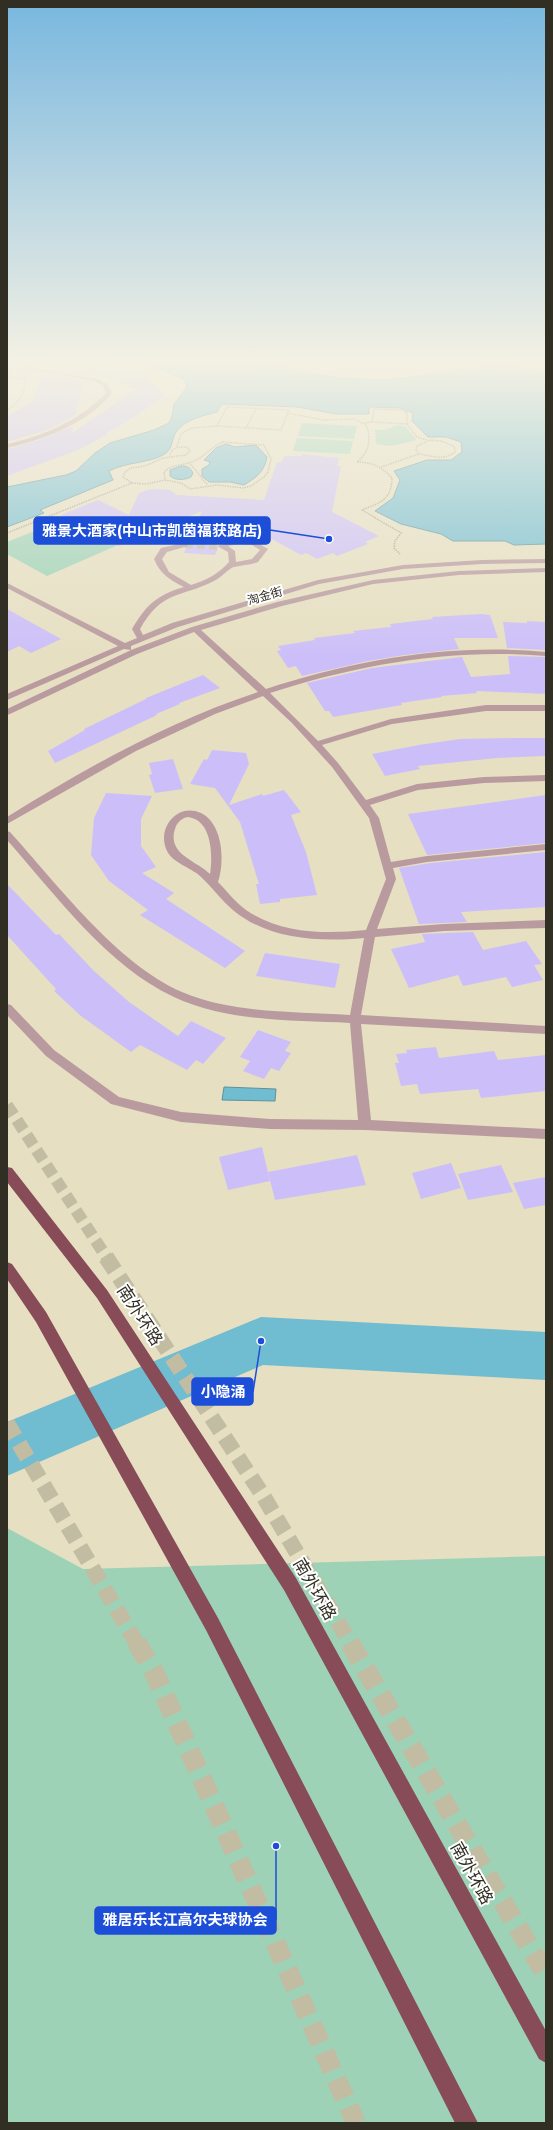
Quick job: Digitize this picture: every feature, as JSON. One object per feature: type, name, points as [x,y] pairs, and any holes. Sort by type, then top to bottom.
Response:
[{"type":"highway","name":"南外环路","points":[[7,1172],[102,1294],[290,1584],[546,2052]]},
{"type":"highway","points":[[7,1268],[42,1316],[212,1624],[467,2123]]},
{"type":"street","points":[[141,639],[136,629],[141,615],[156,601],[190,586],[209,581],[227,571],[233,562],[231,551],[221,546],[248,542],[258,544],[264,549],[262,556],[255,561],[231,566]]},
{"type":"street","points":[[185,544],[164,550],[158,559],[162,570],[172,578],[190,586]]},
{"type":"street","points":[[7,697],[175,625],[318,582],[403,567],[482,562],[546,561]]},
{"type":"street","name":"淘金街","points":[[7,712],[134,652],[195,629],[280,604],[374,582],[459,574],[546,570]]},
{"type":"street","points":[[7,585],[134,652]]},
{"type":"street","points":[[195,629],[243,671],[317,744],[335,765],[374,818],[391,879],[370,935],[355,1019],[365,1126]]},
{"type":"street","points":[[7,821],[57,789],[213,711],[311,679],[418,655],[468,650],[519,651],[546,654]]},
{"type":"street","points":[[317,744],[391,722],[486,708],[546,708]]},
{"type":"street","points":[[364,804],[417,787],[484,780],[546,778]]},
{"type":"street","points":[[212,883],[216,874],[216,850],[212,832],[205,820],[195,815],[183,815],[173,820],[168,830],[169,843],[173,853],[204,874],[235,909],[261,922],[301,935],[370,935],[410,930],[546,924]]},
{"type":"street","points":[[7,834],[68,904],[112,947],[159,985],[200,1003],[265,1014],[355,1019],[407,1024],[546,1030]]},
{"type":"street","points":[[388,866],[427,859],[546,847]]},
{"type":"street","points":[[7,1008],[50,1053],[115,1101],[181,1117],[270,1124],[365,1126],[546,1134]]},
{"type":"path","points":[[132,484],[123,476],[125,472],[131,468],[145,466],[162,459]]},
{"type":"path","points":[[165,480],[164,472],[169,467],[197,459]]},
{"type":"path","points":[[7,532],[132,484],[146,484],[165,480],[182,483],[190,489],[208,485],[235,485],[243,488],[262,480],[272,464],[271,459]]},
{"type":"path","points":[[360,459],[357,462],[372,463],[381,467],[392,478],[390,495],[383,501],[362,510],[401,533],[395,540],[394,548],[404,556]]},
{"type":"path","points":[[381,467],[403,459]]},
{"type":"path","points":[[188,463],[196,468],[200,478],[208,485]]},
{"type":"green space","points":[[67,518],[118,545],[47,576],[7,554],[7,542]]},
{"type":"green space","points":[[7,1528],[83,1569],[546,1556],[546,2123],[7,2123]]},
{"type":"water","points":[[88,459],[153,459],[123,466],[109,471],[113,480],[40,510],[44,513],[7,527],[7,487],[66,475],[76,471]]},
{"type":"water","points":[[267,459],[264,467],[259,474],[244,485],[230,482],[209,482],[202,476],[202,469],[209,465],[210,462],[204,460]]},
{"type":"water","points":[[546,459],[546,544],[514,545],[505,541],[453,541],[441,534],[401,524],[375,511],[393,498],[400,480],[394,471],[427,460]]},
{"type":"water","points":[[181,466],[191,469],[193,473],[191,477],[180,480],[170,476],[170,470]]},
{"type":"water","points":[[224,1087],[276,1089],[275,1101],[222,1100]]},
{"type":"building","points":[[7,459],[52,459],[7,476]]},
{"type":"building","points":[[283,459],[339,459],[337,466],[341,466],[332,512],[379,536],[365,542],[368,544],[337,556],[333,553],[317,559],[306,553],[301,555],[255,530],[229,528],[228,530],[224,530],[219,544],[216,545],[218,548],[215,555],[184,553],[186,548],[189,547],[189,541],[202,511],[119,546],[61,515],[98,500],[129,515],[139,493],[152,489],[170,490],[177,495],[264,500],[277,462],[282,462]]},
{"type":"building","points":[[7,609],[61,639],[31,653],[19,646],[7,652]]},
{"type":"building","points":[[481,614],[490,615],[498,638],[454,638],[459,649],[404,655],[368,661],[302,676],[296,666],[288,668],[277,651],[281,650],[278,646],[315,640],[314,638],[355,633],[353,631],[391,627],[390,624],[433,619],[432,617]]},
{"type":"building","points":[[527,621],[546,622],[546,650],[507,648],[503,622],[527,623]]},
{"type":"building","points":[[508,656],[546,657],[546,694],[476,691],[477,693],[441,696],[442,697],[401,703],[402,705],[333,717],[329,711],[325,711],[307,683],[372,668],[462,657],[471,677],[510,674]]},
{"type":"building","points":[[203,675],[220,688],[179,703],[180,704],[156,714],[157,715],[55,763],[48,751],[85,730],[84,729],[146,698]]},
{"type":"building","points":[[546,738],[546,756],[497,758],[418,766],[420,769],[385,776],[372,754],[460,739]]},
{"type":"building","points":[[212,750],[246,753],[249,764],[229,805],[262,794],[263,796],[284,790],[301,812],[291,815],[306,852],[317,895],[280,899],[280,902],[260,904],[256,884],[259,884],[240,822],[215,788],[190,784],[204,759],[207,760]]},
{"type":"building","points":[[173,759],[183,789],[155,793],[149,775],[152,774],[149,763]]},
{"type":"building","points":[[106,793],[152,796],[141,819],[141,846],[156,867],[142,873],[174,893],[166,899],[245,951],[225,968],[140,915],[148,910],[109,881],[91,855],[94,818]]},
{"type":"building","points":[[546,795],[546,843],[427,855],[408,814]]},
{"type":"building","points":[[546,852],[546,907],[461,912],[467,922],[419,924],[399,868],[431,863]]},
{"type":"building","points":[[7,884],[56,935],[59,934],[94,971],[129,1002],[178,1036],[191,1021],[226,1038],[203,1064],[196,1060],[187,1070],[140,1045],[131,1052],[81,1016],[54,991],[56,989],[7,935]]},
{"type":"building","points":[[473,932],[483,950],[526,941],[542,964],[534,965],[543,980],[512,987],[506,977],[463,986],[458,975],[409,988],[391,949],[425,942],[422,934]]},
{"type":"building","points":[[265,953],[340,964],[335,988],[256,976]]},
{"type":"building","points":[[258,1030],[291,1042],[285,1051],[291,1053],[279,1071],[271,1068],[264,1079],[243,1071],[250,1061],[240,1057]]},
{"type":"building","points":[[436,1047],[439,1058],[494,1051],[498,1060],[546,1055],[546,1091],[481,1098],[478,1089],[420,1094],[417,1084],[401,1086],[395,1063],[399,1063],[396,1054],[407,1053],[406,1050]]},
{"type":"building","points":[[262,1147],[270,1181],[228,1190],[219,1157]]},
{"type":"building","points":[[357,1155],[366,1185],[275,1200],[268,1172]]},
{"type":"building","points":[[451,1163],[461,1188],[421,1199],[412,1173]]},
{"type":"building","points":[[501,1165],[513,1192],[468,1200],[458,1174]]},
{"type":"building","points":[[546,1177],[546,1205],[524,1209],[513,1183]]},
{"type":"waterway","points":[[7,1449],[261,1341],[546,1356]]},
{"type":"tunnel","points":[[185,544],[221,546]]},
{"type":"tunnel","points":[[7,1105],[107,1258]]},
{"type":"tunnel","points":[[106,1257],[262,1494],[351,1644]]},
{"type":"tunnel","points":[[7,1423],[137,1644]]},
{"type":"tunnel","points":[[137,1643],[155,1674],[356,2123]]},
{"type":"tunnel","points":[[350,1643],[546,1975]]},
{"type":"place","name":"雅景大酒家(中山市凯茵福获路店)","points":[[329,539]]},
{"type":"place","name":"小隐涌","points":[[261,1341]]},
{"type":"place","name":"雅居乐长江高尔夫球协会","points":[[276,1846]]}]
